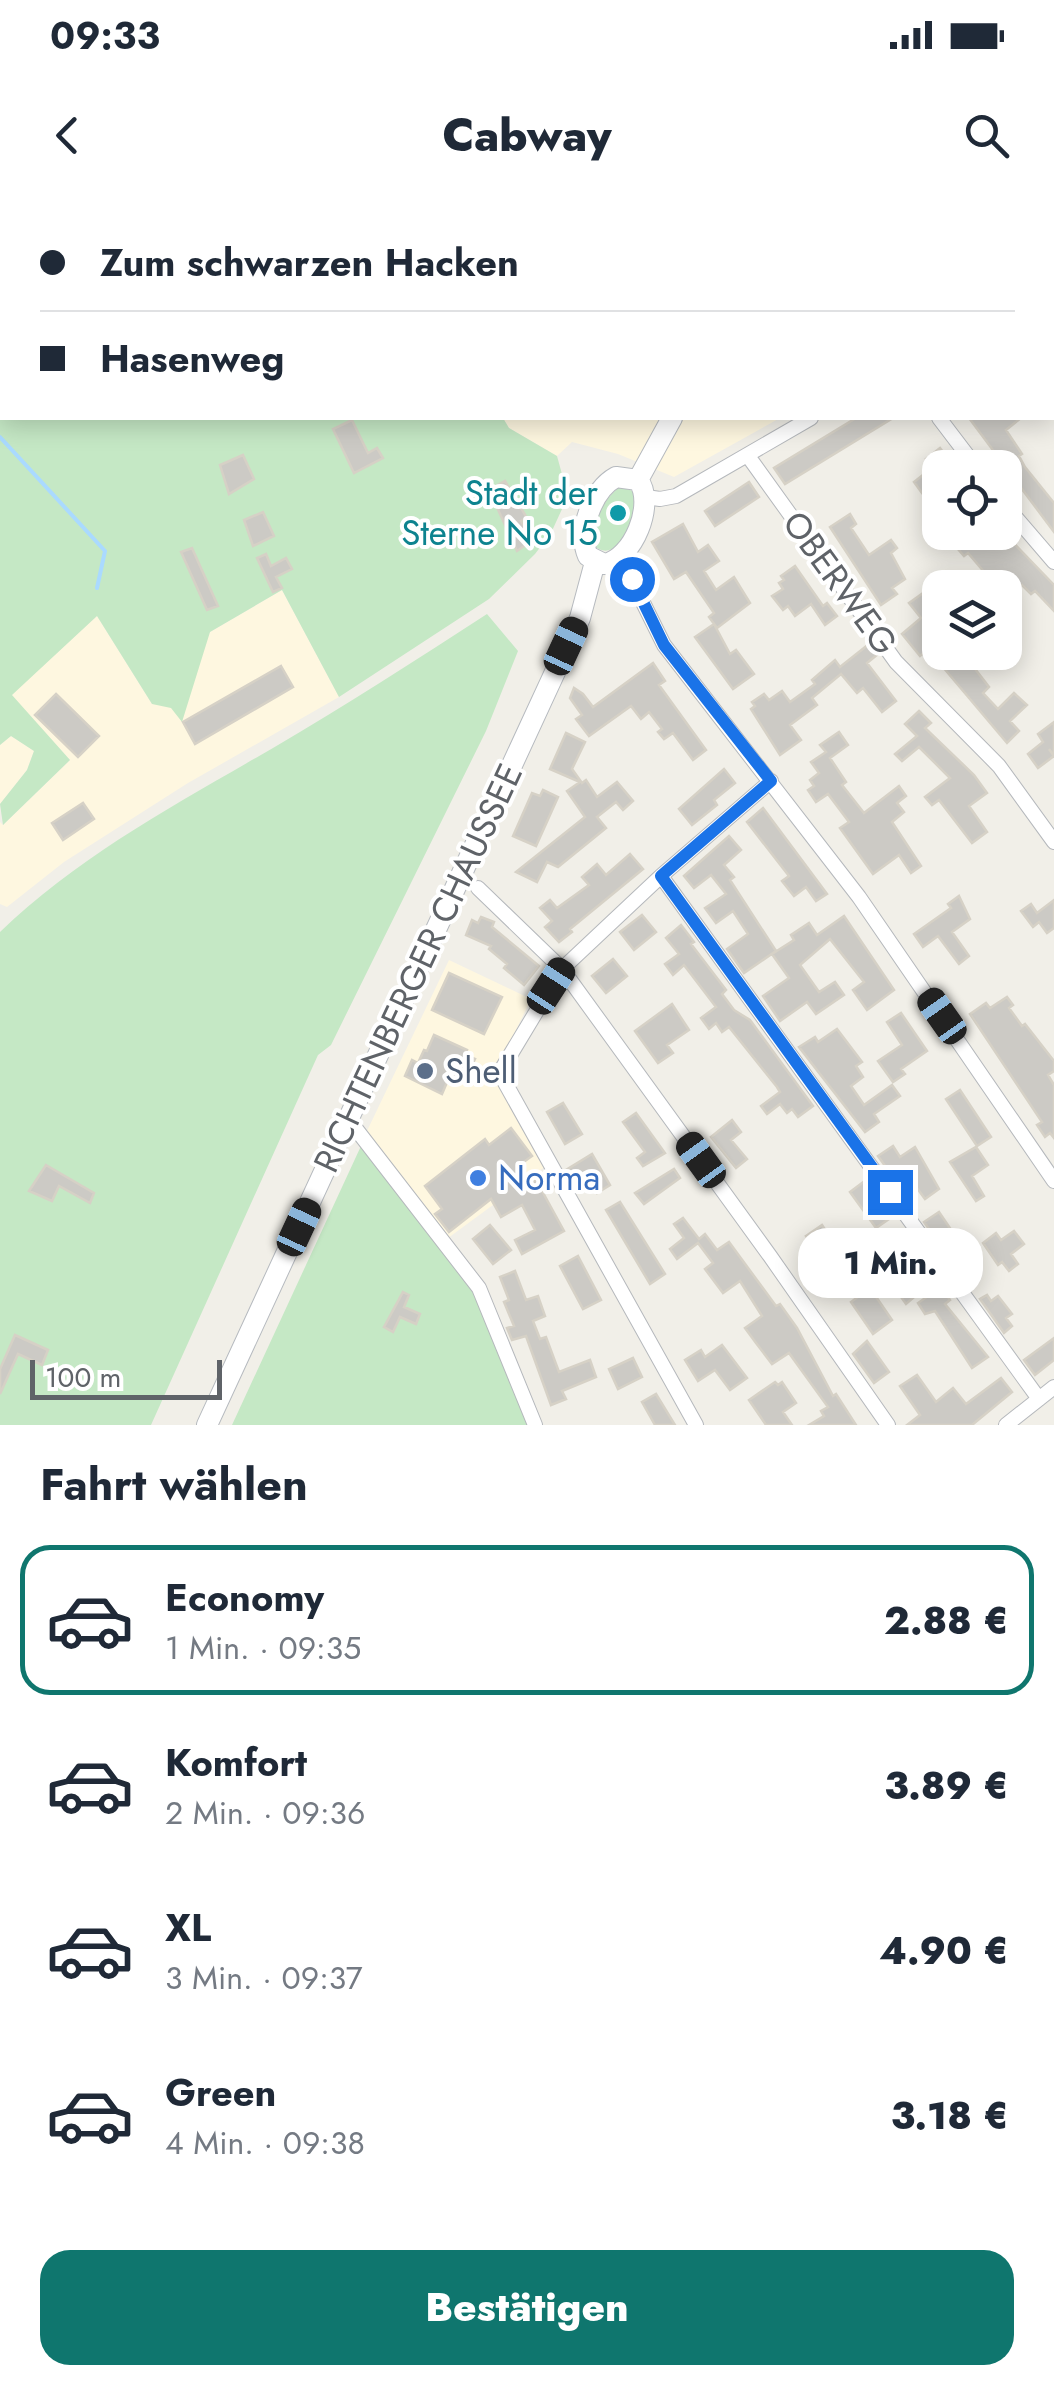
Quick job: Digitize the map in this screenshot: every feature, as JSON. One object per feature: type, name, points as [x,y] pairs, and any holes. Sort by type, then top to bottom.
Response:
[{"type":"street","points":[[671,420],[642,488],[628,548],[613,563],[595,562],[588,556],[583,533],[599,493],[616,477],[642,488],[660,499],[676,496],[808,420]]},
{"type":"street","points":[[941,420],[963,450]]},
{"type":"street","name":"OBERWEG","points":[[748,456],[896,662],[999,766],[1054,842]]},
{"type":"street","points":[[1022,528],[1054,562]]},
{"type":"street","points":[[621,558],[664,645],[771,781],[942,1016],[1054,1181]]},
{"type":"street","name":"RICHTENBERGER CHAUSSEE","points":[[206,1425],[580,618],[595,562]]},
{"type":"street","points":[[696,1425],[503,1079],[504,1067],[562,968],[771,781]]},
{"type":"street","points":[[661,876],[1039,1399]]},
{"type":"street","points":[[478,888],[562,968],[888,1425]]},
{"type":"street","points":[[349,1120],[479,1288],[535,1425]]},
{"type":"street","points":[[1014,1423],[1054,1387]]},
{"type":"shaded area","points":[[504,420],[776,420],[674,477],[618,454],[572,442],[557,456],[509,428]]},
{"type":"shaded area","points":[[282,590],[339,697],[188,783],[64,862],[7,907],[0,904],[0,822],[3,825],[70,760],[11,695],[97,616],[152,704],[210,632]]},
{"type":"shaded area","points":[[11,736],[34,751],[27,770],[0,804],[0,745]]},
{"type":"shaded area","points":[[449,960],[531,999],[498,1067],[546,1166],[444,1241],[366,1133]]},
{"type":"green space","points":[[0,420],[504,420],[509,428],[557,456],[568,496],[551,533],[535,554],[489,599],[339,697],[282,590],[210,632],[182,722],[171,708],[152,704],[97,616],[12,695],[70,760],[3,825],[0,804],[27,770],[34,751],[11,736],[0,745]]},
{"type":"green space","points":[[620,487],[633,491],[630,523],[619,543],[603,550],[594,546],[596,522],[608,498]]},
{"type":"green space","points":[[487,614],[518,651],[486,731],[331,1045],[318,1055],[151,1425],[0,1425],[0,932],[96,854],[327,716]]},
{"type":"green space","points":[[361,1146],[479,1288],[535,1425],[232,1425]]},
{"type":"building","points":[[352,420],[368,453],[377,448],[383,458],[354,473],[333,429]]},
{"type":"building","points":[[853,420],[890,420],[785,484],[774,468]]},
{"type":"building","points":[[970,420],[1018,420],[1006,430],[1019,450],[993,450]]},
{"type":"building","points":[[243,455],[254,479],[229,494],[220,465]]},
{"type":"building","points":[[1022,462],[1025,467],[1054,503],[1054,532],[1022,489]]},
{"type":"building","points":[[922,476],[922,493],[914,482]]},
{"type":"building","points":[[505,481],[527,518],[521,521],[533,540],[517,551],[489,490]]},
{"type":"building","points":[[749,482],[759,497],[715,526],[705,511]]},
{"type":"building","points":[[263,512],[274,536],[253,546],[244,520]]},
{"type":"building","points":[[850,514],[856,524],[851,528],[869,555],[891,540],[897,548],[891,553],[905,579],[892,588],[897,594],[881,605],[830,527]]},
{"type":"building","points":[[683,524],[698,552],[708,545],[719,561],[704,571],[716,590],[734,577],[750,603],[717,628],[709,617],[714,613],[686,572],[674,579],[652,542]]},
{"type":"building","points":[[192,548],[218,606],[207,610],[181,552]]},
{"type":"building","points":[[959,550],[1020,550],[1054,585],[1054,611],[1035,591],[1031,594],[1022,585],[1022,570],[982,570],[968,553],[964,556]]},
{"type":"building","points":[[266,554],[271,566],[286,558],[292,569],[276,577],[282,588],[273,592],[257,558]]},
{"type":"building","points":[[795,566],[823,606],[827,603],[837,616],[825,625],[811,604],[795,616],[788,606],[783,610],[772,596],[783,589],[779,583],[784,580],[781,576]]},
{"type":"building","points":[[922,594],[920,656],[902,634],[921,618],[909,603]]},
{"type":"building","points":[[714,624],[730,654],[736,650],[754,674],[733,689],[695,637]]},
{"type":"building","points":[[869,644],[878,654],[867,663],[896,701],[882,712],[863,688],[857,693],[841,674],[812,698],[817,705],[790,725],[801,740],[780,755],[751,709],[755,706],[752,702],[764,694],[769,700],[782,691],[790,702],[815,684],[812,680],[835,660],[840,667]]},
{"type":"building","points":[[653,663],[665,681],[659,685],[706,750],[693,760],[673,733],[664,739],[658,732],[662,729],[649,712],[641,719],[631,706],[589,736],[576,719],[582,715],[570,698],[574,688],[593,707]]},
{"type":"building","points":[[281,666],[293,687],[195,744],[183,722]]},
{"type":"building","points":[[945,670],[976,670],[989,687],[983,693],[998,709],[1014,693],[1027,705],[1010,721],[1019,731],[1007,743]]},
{"type":"building","points":[[56,694],[99,736],[78,757],[35,715]]},
{"type":"building","points":[[919,711],[931,723],[925,728],[974,775],[987,793],[969,806],[987,832],[972,843],[939,800],[932,805],[925,797],[950,778],[919,747],[902,761],[895,754],[917,736],[905,724]]},
{"type":"building","points":[[1054,722],[1054,756],[1038,768],[1028,754],[1043,742],[1038,734]]},
{"type":"building","points":[[839,732],[848,745],[830,758],[846,782],[842,785],[864,813],[899,786],[906,796],[897,803],[904,812],[892,822],[921,866],[911,873],[899,855],[873,874],[840,828],[849,822],[828,794],[816,802],[808,790],[814,786],[810,780],[819,773],[811,762],[826,752],[820,745]]},
{"type":"building","points":[[566,733],[585,742],[572,769],[582,783],[586,780],[597,797],[617,782],[633,801],[623,810],[616,802],[597,817],[606,828],[558,867],[547,862],[537,882],[516,872],[585,817],[567,791],[580,782],[550,769]]},
{"type":"building","points":[[724,769],[735,783],[714,800],[717,805],[692,825],[679,809]]},
{"type":"building","points":[[543,790],[558,797],[536,846],[513,836],[532,793],[540,796]]},
{"type":"building","points":[[83,803],[94,819],[63,840],[52,823]]},
{"type":"building","points":[[763,808],[827,894],[816,901],[806,887],[794,896],[782,881],[789,876],[747,822]]},
{"type":"building","points":[[729,836],[741,850],[724,865],[734,877],[730,880],[776,951],[744,973],[727,949],[748,934],[733,911],[716,923],[705,908],[726,894],[711,875],[694,888],[684,876]]},
{"type":"building","points":[[630,854],[643,869],[559,942],[545,927],[552,921],[540,908],[550,900],[557,908],[589,885],[582,877],[597,864],[606,875]]},
{"type":"building","points":[[959,896],[970,919],[952,932],[969,956],[959,964],[938,936],[923,947],[914,934],[951,908],[948,904]]},
{"type":"building","points":[[1054,900],[1054,928],[1047,933],[1039,922],[1033,927],[1021,911],[1031,904],[1037,913]]},
{"type":"building","points":[[642,915],[656,932],[634,950],[620,932]]},
{"type":"building","points":[[844,916],[894,990],[867,1010],[853,990],[864,982],[830,939],[800,965],[819,992],[835,982],[844,995],[816,1014],[807,1002],[780,1021],[763,996],[789,978],[772,954],[794,940],[791,935],[809,923],[817,935]]},
{"type":"building","points":[[481,917],[494,922],[492,927],[539,966],[524,985],[504,968],[507,964],[489,949],[491,946],[466,935],[472,920],[478,923]]},
{"type":"building","points":[[681,925],[726,990],[722,994],[734,1010],[750,1020],[813,1106],[798,1117],[792,1109],[787,1113],[780,1104],[767,1114],[761,1106],[780,1092],[777,1087],[729,1027],[722,1032],[716,1023],[709,1029],[701,1018],[716,1007],[684,965],[673,975],[665,964],[679,954],[666,938]]},
{"type":"building","points":[[613,959],[627,976],[606,993],[592,976]]},
{"type":"building","points":[[449,973],[502,997],[484,1034],[432,1010]]},
{"type":"building","points":[[1007,997],[1013,1005],[1009,1008],[1022,1026],[1025,1024],[1054,1061],[1054,1071],[1048,1075],[1054,1085],[1054,1138],[1050,1133],[1045,1137],[1037,1125],[1042,1122],[970,1014],[986,1003],[990,1008]]},
{"type":"building","points":[[672,1004],[689,1030],[667,1045],[673,1053],[658,1063],[635,1031]]},
{"type":"building","points":[[901,1013],[927,1051],[901,1069],[905,1074],[893,1082],[878,1061],[902,1045],[887,1022]]},
{"type":"building","points":[[837,1029],[862,1062],[856,1066],[863,1077],[851,1086],[864,1105],[892,1085],[900,1096],[874,1114],[879,1122],[865,1132],[799,1047],[815,1037],[818,1042]]},
{"type":"building","points":[[434,1035],[467,1050],[465,1055],[475,1059],[465,1080],[451,1073],[442,1094],[405,1076],[412,1060],[418,1063],[427,1051]]},
{"type":"building","points":[[960,1090],[991,1137],[977,1146],[946,1099]]},
{"type":"building","points":[[563,1103],[582,1134],[565,1144],[547,1112]]},
{"type":"building","points":[[636,1113],[665,1153],[643,1166],[637,1158],[645,1152],[623,1122]]},
{"type":"building","points":[[732,1120],[741,1132],[731,1140],[747,1159],[736,1168],[711,1137]]},
{"type":"building","points":[[511,1128],[532,1156],[518,1166],[531,1183],[536,1180],[564,1231],[522,1254],[515,1240],[535,1230],[522,1205],[501,1217],[491,1199],[449,1232],[435,1214],[442,1209],[425,1186],[485,1139],[489,1145]]},
{"type":"building","points":[[893,1146],[900,1157],[915,1147],[939,1189],[925,1199],[914,1184],[903,1191],[878,1156]]},
{"type":"building","points":[[976,1147],[988,1165],[972,1176],[984,1196],[976,1201],[950,1162]]},
{"type":"building","points":[[592,1154],[610,1185],[597,1193],[584,1173],[572,1180],[566,1170]]},
{"type":"building","points":[[46,1165],[94,1193],[90,1203],[59,1186],[52,1201],[29,1191]]},
{"type":"building","points":[[674,1169],[680,1178],[644,1204],[635,1193]]},
{"type":"building","points":[[866,1180],[892,1217],[876,1228],[850,1192]]},
{"type":"building","points":[[620,1202],[665,1274],[650,1284],[606,1210]]},
{"type":"building","points":[[939,1212],[958,1240],[944,1250],[924,1222]]},
{"type":"building","points":[[683,1218],[699,1239],[705,1234],[717,1250],[729,1242],[797,1328],[833,1396],[836,1394],[856,1425],[809,1425],[824,1416],[821,1411],[828,1407],[789,1353],[772,1364],[745,1328],[762,1316],[740,1281],[723,1293],[705,1269],[713,1263],[698,1243],[677,1259],[670,1249],[684,1238],[674,1224]]},
{"type":"building","points":[[490,1225],[511,1250],[493,1264],[473,1239]]},
{"type":"building","points":[[822,1225],[844,1258],[830,1267],[806,1236]]},
{"type":"building","points":[[1014,1231],[1024,1244],[1011,1254],[1018,1264],[1009,1271],[1002,1262],[998,1265],[983,1243],[996,1233],[1001,1240]]},
{"type":"building","points":[[910,1245],[925,1272],[905,1286],[914,1297],[906,1304],[881,1269]]},
{"type":"building","points":[[578,1256],[601,1300],[583,1309],[560,1266]]},
{"type":"building","points":[[515,1271],[526,1300],[538,1296],[545,1316],[533,1321],[540,1339],[546,1337],[559,1372],[590,1360],[596,1377],[562,1391],[566,1399],[551,1405],[526,1336],[512,1340],[507,1328],[514,1326],[504,1302],[509,1300],[500,1277]]},
{"type":"building","points":[[941,1287],[950,1300],[945,1304],[988,1357],[972,1368],[935,1311],[925,1314],[918,1303]]},
{"type":"building","points":[[870,1288],[892,1320],[873,1334],[851,1302]]},
{"type":"building","points":[[403,1292],[409,1295],[404,1307],[420,1314],[416,1324],[400,1317],[393,1332],[384,1327]]},
{"type":"building","points":[[987,1295],[991,1301],[998,1296],[1012,1314],[1006,1318],[1012,1326],[1004,1333],[980,1299]]},
{"type":"building","points":[[15,1335],[48,1350],[42,1365],[18,1354],[0,1394],[0,1369]]},
{"type":"building","points":[[1054,1338],[1054,1360],[1035,1375],[1024,1360]]},
{"type":"building","points":[[867,1341],[889,1372],[874,1383],[853,1354]]},
{"type":"building","points":[[722,1345],[747,1378],[730,1390],[715,1370],[698,1381],[685,1360],[701,1350],[705,1357]]},
{"type":"building","points":[[633,1358],[642,1377],[618,1389],[609,1369]]},
{"type":"building","points":[[917,1375],[936,1402],[953,1388],[966,1404],[1001,1378],[1012,1392],[972,1425],[907,1425],[920,1415],[900,1386]]},
{"type":"building","points":[[775,1382],[782,1382],[796,1403],[783,1412],[792,1425],[766,1425],[749,1400]]},
{"type":"building","points":[[656,1394],[675,1425],[655,1425],[642,1402]]},
{"type":"waterway","points":[[0,437],[105,551],[97,588]]},
{"type":"place","name":"Stadt der Sterne No 15","points":[[618,513]]},
{"type":"place","name":"Shell","points":[[425,1071]]},
{"type":"place","name":"Norma","points":[[478,1178]]},
{"type":"route","points":[[632,579],[664,645],[771,781],[661,876],[890,1192]]}]
